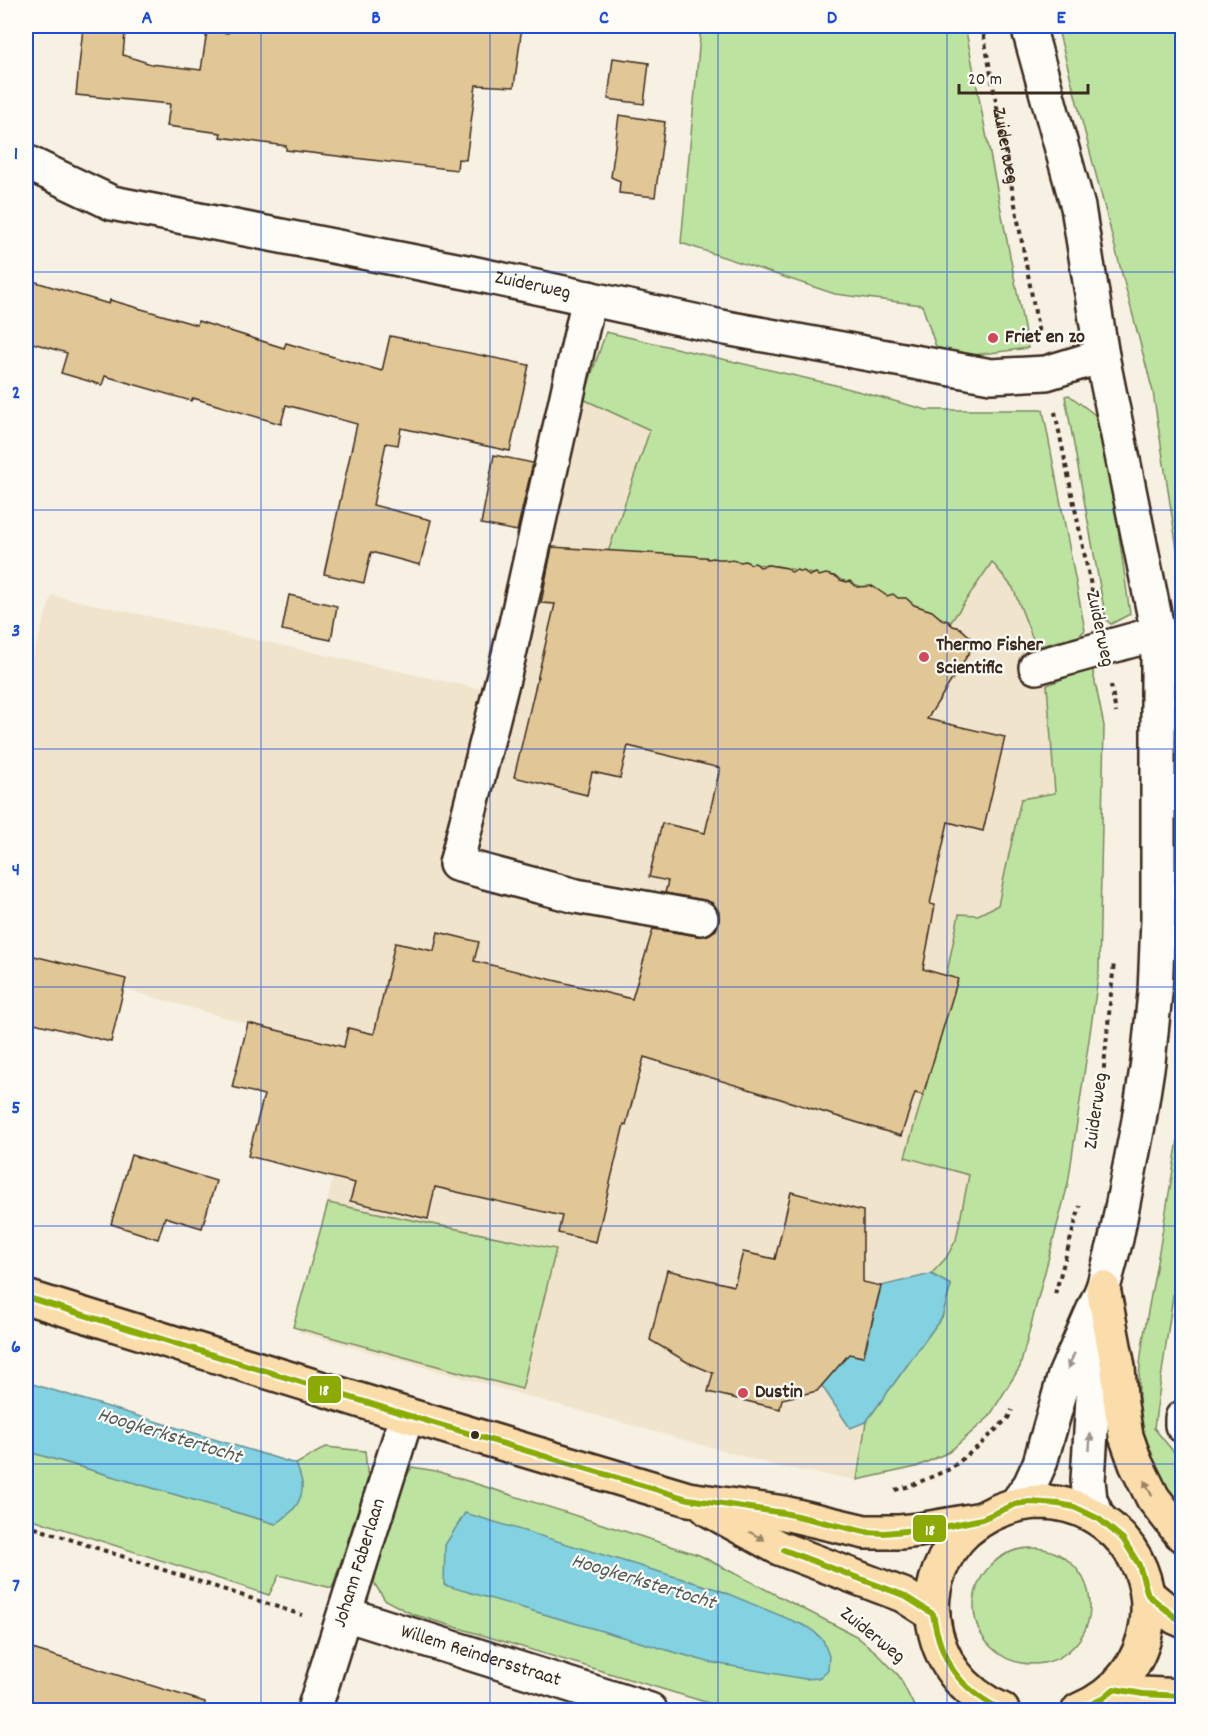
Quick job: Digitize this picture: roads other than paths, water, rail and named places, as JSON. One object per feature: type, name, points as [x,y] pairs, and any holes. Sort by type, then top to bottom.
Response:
[{"type":"main road","points":[[1103,1288],[1118,1367],[1119,1398],[1126,1436],[1136,1464],[1153,1498],[1182,1535]]},
{"type":"main road","points":[[26,1297],[688,1498],[784,1512],[865,1532],[900,1533],[982,1519],[1016,1504],[1037,1502],[1080,1509],[1099,1520],[1123,1539],[1139,1565],[1148,1595],[1148,1625],[1142,1646],[1132,1666],[1114,1689],[1102,1699],[1079,1710]]},
{"type":"main road","points":[[688,1498],[779,1548],[903,1595],[933,1614]]},
{"type":"main road","points":[[982,1519],[963,1534],[942,1565],[935,1589],[933,1614],[939,1648],[971,1700],[980,1699],[1002,1710]]},
{"type":"main road","points":[[1148,1595],[1182,1620]]},
{"type":"main road","points":[[1114,1689],[1143,1694],[1182,1696]]},
{"type":"street","points":[[1016,1504],[1030,1485],[1040,1463],[1065,1375],[1103,1288],[1116,1239],[1143,1097],[1155,993],[1170,921],[1158,633],[1102,356],[1078,207],[1028,26]]},
{"type":"street","name":"Zuiderweg","points":[[26,162],[112,203],[471,273],[726,328],[991,376],[1046,373],[1102,356]]},
{"type":"street","points":[[589,298],[509,655],[456,864],[576,896],[701,918]]},
{"type":"street","points":[[1036,667],[1158,633]]},
{"type":"street","points":[[1099,1520],[1090,1500],[1088,1457],[1103,1288]]},
{"type":"street","name":"Johann Faberlaan","points":[[314,1710],[407,1414]]},
{"type":"street","points":[[1182,1418],[1182,1425]]},
{"type":"street","name":"Willem Reindersstraat","points":[[342,1621],[650,1710]]},
{"type":"water","points":[[931,1274],[951,1285],[942,1317],[866,1422],[850,1428],[820,1383],[846,1353],[864,1357],[881,1286]]},
{"type":"water","name":"Hoogkerkstertocht","points":[[26,1382],[296,1464],[302,1482],[301,1497],[290,1512],[276,1524],[26,1451]]},
{"type":"water","name":"Hoogkerkstertocht","points":[[465,1513],[719,1590],[810,1628],[823,1640],[829,1656],[828,1670],[819,1678],[805,1679],[708,1662],[444,1585],[445,1545]]},
{"type":"place","name":"Friet en zo","points":[[993,338]]},
{"type":"place","name":"Thermo Fisher Scientific","points":[[924,657]]},
{"type":"place","name":"Dustin","points":[[743,1393]]}]
